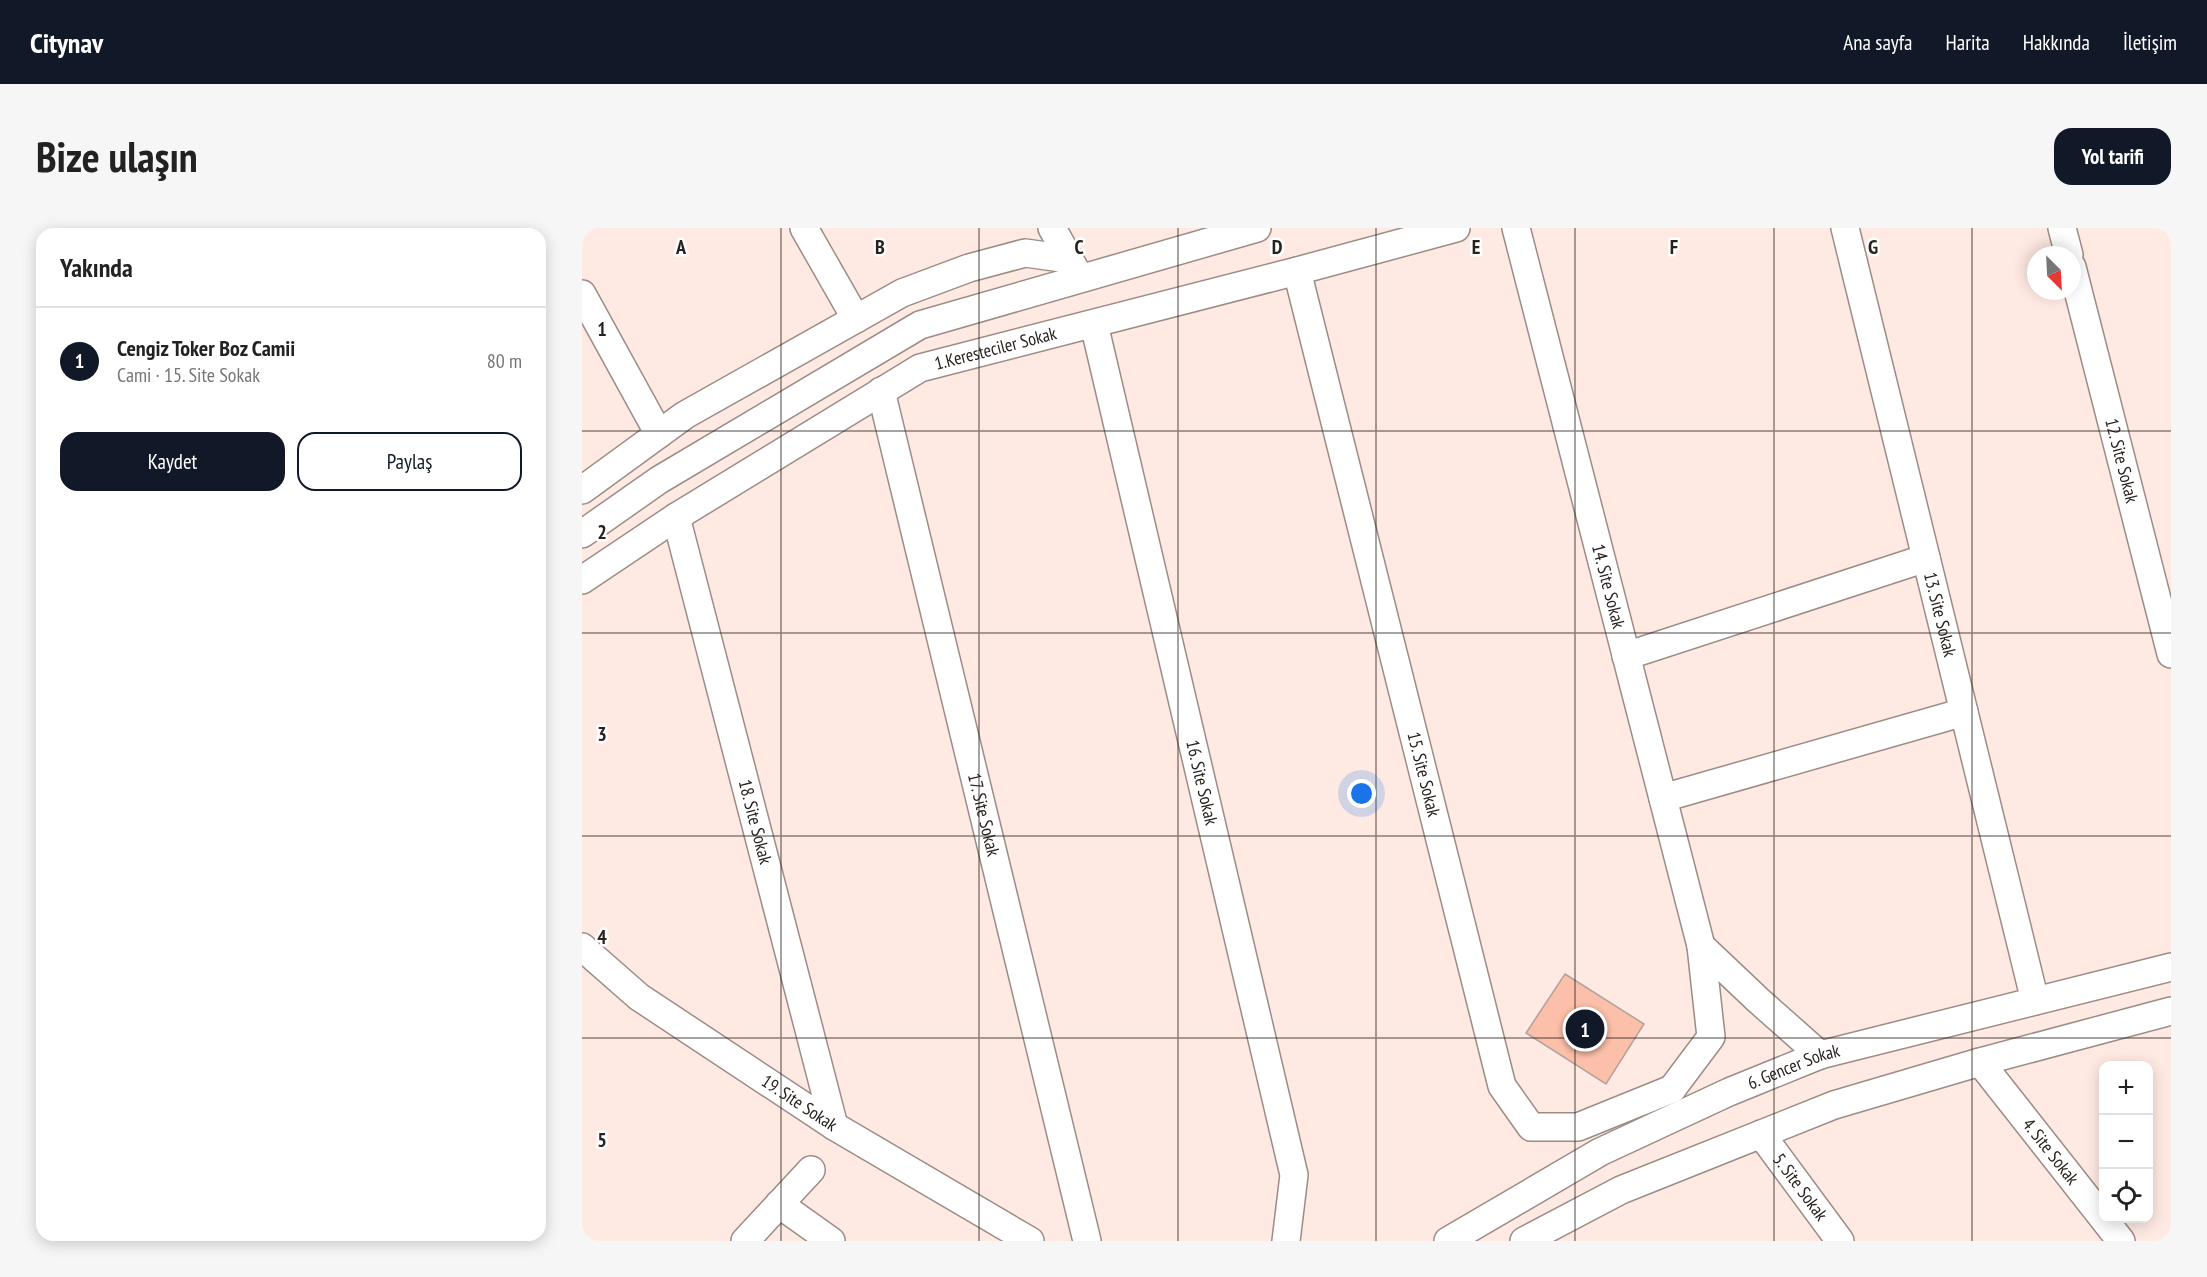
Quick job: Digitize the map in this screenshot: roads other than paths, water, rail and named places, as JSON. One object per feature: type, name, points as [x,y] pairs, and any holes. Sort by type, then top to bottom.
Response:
[{"type":"street","points":[[804,228],[856,318]]},
{"type":"street","points":[[1052,228],[1074,268]]},
{"type":"street","points":[[582,534],[659,480],[920,325],[1074,268],[1257,228]]},
{"type":"street","name":"1.Keresteciler Sokak","points":[[582,580],[676,517],[920,368],[1456,228]]},
{"type":"street","name":"14. Site Sokak","points":[[1516,228],[1701,946],[1711,1037],[1672,1089]]},
{"type":"street","name":"13. Site Sokak","points":[[1845,228],[2035,1001]]},
{"type":"street","points":[[2062,228],[2067,246]]},
{"type":"street","points":[[582,490],[685,415],[902,293],[980,265],[1025,253],[1074,268]]},
{"type":"street","name":"15. Site Sokak","points":[[1297,271],[1502,1086],[1531,1127],[1578,1127],[1672,1089]]},
{"type":"street","points":[[582,294],[659,434]]},
{"type":"street","name":"12. Site Sokak","points":[[2080,300],[2171,654]]},
{"type":"street","name":"16. Site Sokak","points":[[1094,324],[1294,1175],[1286,1241]]},
{"type":"street","name":"17. Site Sokak","points":[[881,391],[1087,1241]]},
{"type":"street","name":"18. Site Sokak","points":[[676,517],[834,1126]]},
{"type":"street","points":[[1626,656],[1926,558]]},
{"type":"street","points":[[1663,798],[1964,712]]},
{"type":"street","points":[[1701,946],[1820,1055]]},
{"type":"street","name":"19. Site Sokak","points":[[582,947],[639,997],[834,1126],[1030,1241]]},
{"type":"street","name":"6. Gencer Sokak","points":[[1448,1241],[1600,1152],[1820,1055],[2171,967]]},
{"type":"street","points":[[1524,1241],[1554,1234],[1621,1190],[1834,1105],[1980,1062],[2171,1011]]},
{"type":"street","name":"4. Site Sokak","points":[[1980,1062],[2121,1241]]},
{"type":"street","points":[[1672,1089],[1700,1106]]},
{"type":"street","name":"5. Site Sokak","points":[[1761,1134],[1840,1241]]},
{"type":"street","points":[[745,1241],[811,1170]]},
{"type":"street","points":[[779,1204],[831,1241]]},
{"type":"place","name":"Cengiz Toker Boz Camii","points":[[1585,1029]]}]
